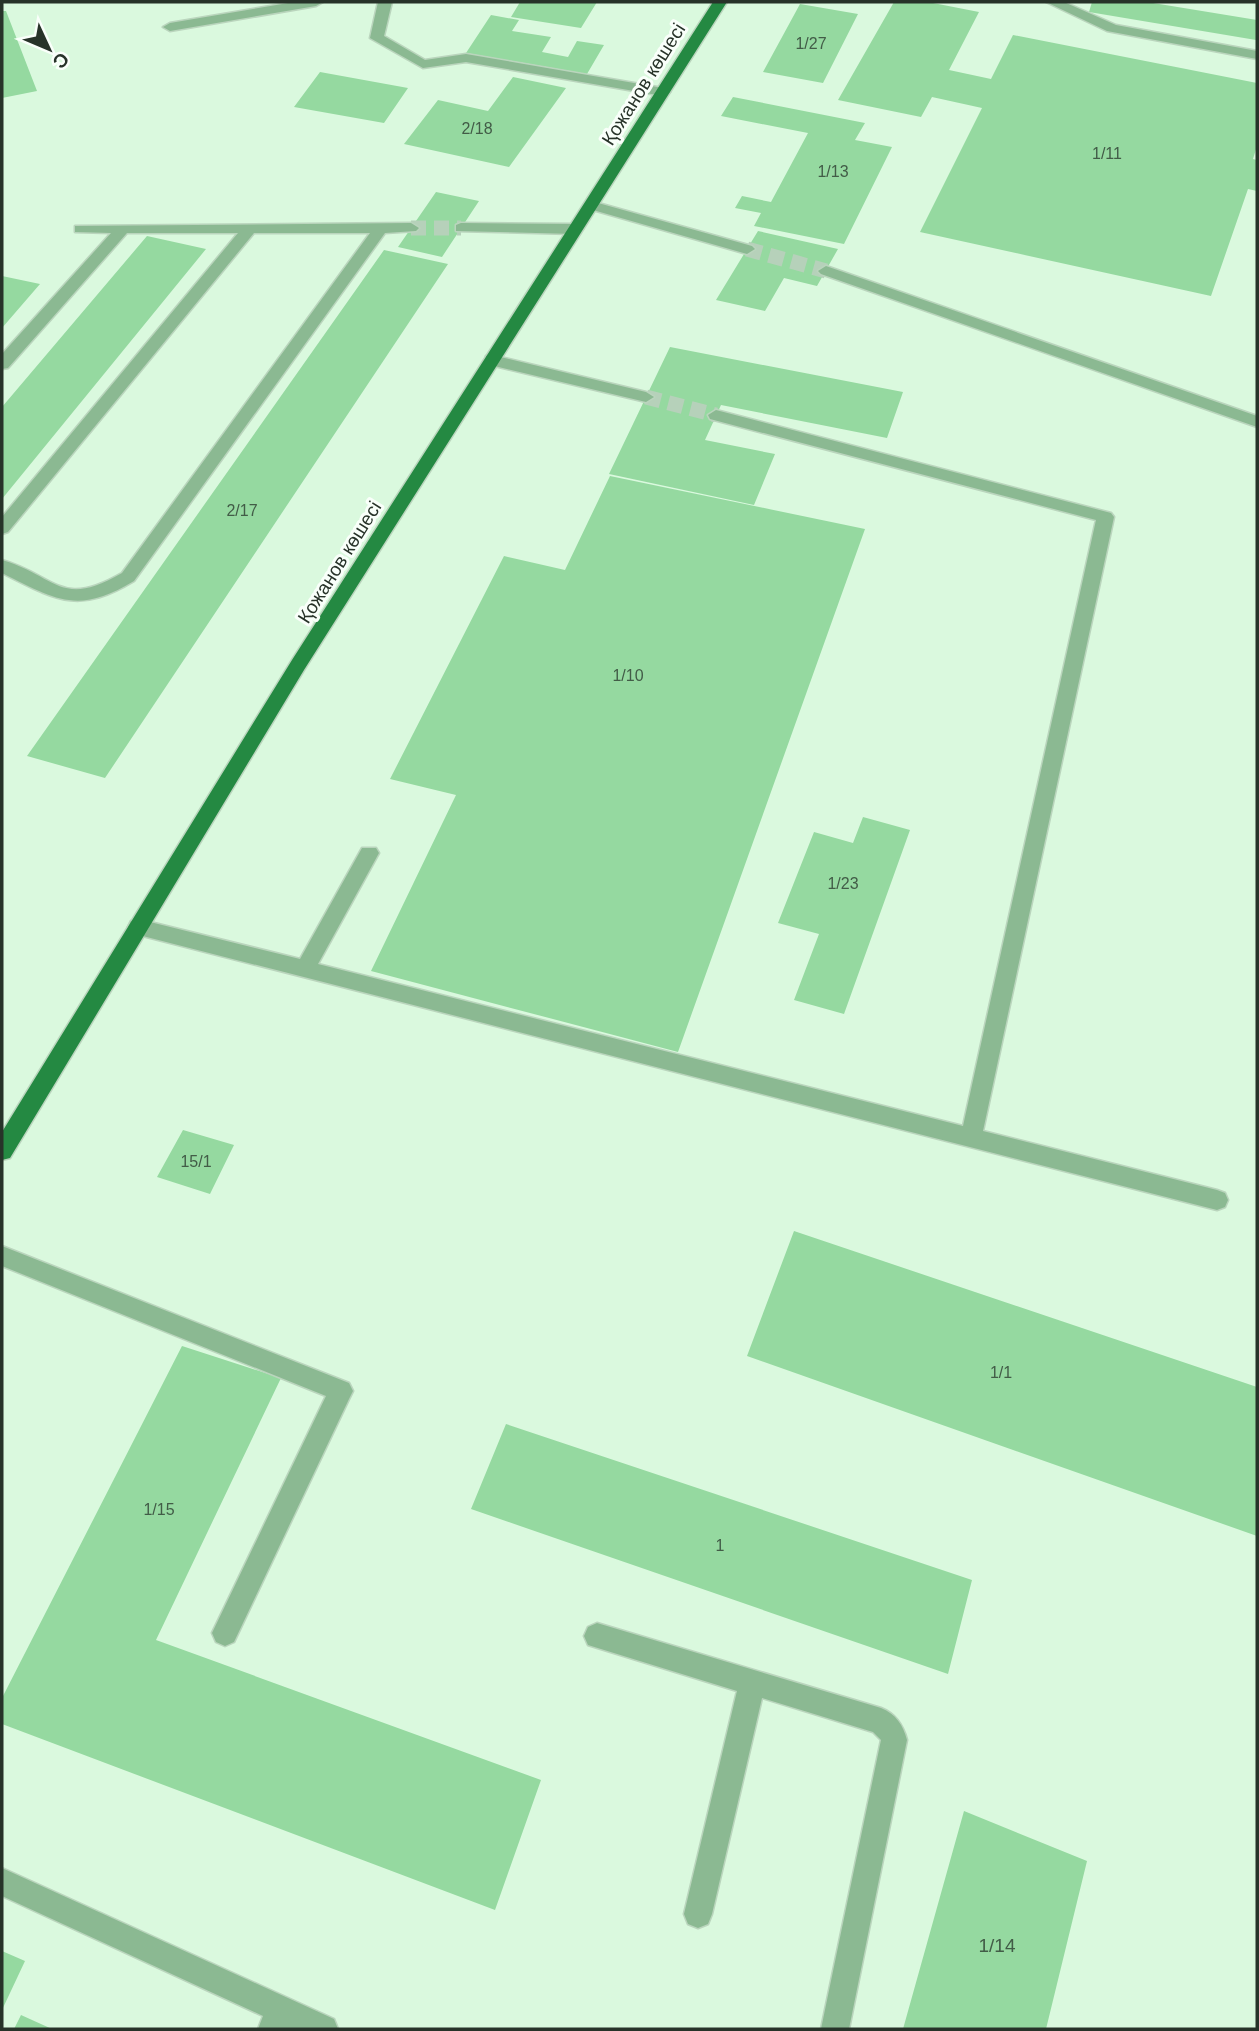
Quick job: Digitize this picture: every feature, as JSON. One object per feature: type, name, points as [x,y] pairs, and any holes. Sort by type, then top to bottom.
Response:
[{"type":"main road","name":"Қожанов көшесі","points":[[2,1151],[298,665],[720,2]]},
{"type":"street","points":[[170,27],[316,2]]},
{"type":"street","points":[[385,2],[377,38],[423,64],[466,58],[663,92]]},
{"type":"street","points":[[1053,2],[1112,28],[1257,55]]},
{"type":"street","points":[[591,205],[747,249]]},
{"type":"street","points":[[80,229],[411,228]]},
{"type":"street","points":[[461,228],[575,229]]},
{"type":"street","points":[[2,364],[123,229]]},
{"type":"street","points":[[2,528],[249,229]]},
{"type":"street","points":[[2,566],[72,599],[102,595],[128,577],[380,229]]},
{"type":"street","points":[[826,271],[1257,422]]},
{"type":"street","points":[[492,360],[646,397]]},
{"type":"street","points":[[716,415],[1105,517],[971,1138]]},
{"type":"street","points":[[305,969],[369,853]]},
{"type":"street","points":[[138,927],[1217,1200]]},
{"type":"street","points":[[2,1256],[341,1391],[225,1633]]},
{"type":"street","points":[[597,1636],[881,1721],[892,1732],[894,1740],[835,2029]]},
{"type":"street","points":[[698,1914],[752,1683]]},
{"type":"street","points":[[2,1882],[276,2019],[324,2029]]},
{"type":"building","points":[[520,2],[597,2],[581,28],[511,17]]},
{"type":"building","points":[[894,2],[928,2],[979,12],[949,70],[991,79],[1013,35],[1257,83],[1257,146],[1253,159],[1257,160],[1257,191],[1248,189],[1211,296],[920,232],[982,108],[932,97],[921,117],[838,100]]},
{"type":"building","points":[[1092,2],[1147,2],[1257,20],[1256,40],[1089,12]]},
{"type":"building","points":[[800,4],[858,14],[823,83],[763,72]]},
{"type":"building","points":[[2,11],[6,11],[37,91],[2,98]]},
{"type":"building","points":[[491,15],[519,20],[512,31],[551,37],[542,52],[568,57],[577,41],[604,45],[587,74],[466,53]]},
{"type":"building","points":[[320,72],[408,88],[384,123],[294,107]]},
{"type":"building","points":[[513,77],[566,88],[509,167],[404,144],[438,100],[488,111]]},
{"type":"building","points":[[733,97],[865,123],[855,140],[892,147],[844,244],[754,226],[761,213],[735,208],[742,196],[771,202],[808,133],[721,116]]},
{"type":"building","points":[[436,192],[479,201],[442,257],[398,247]]},
{"type":"building","points":[[758,231],[838,249],[817,286],[784,278],[765,311],[716,300]]},
{"type":"building","points":[[147,236],[206,249],[2,499],[2,407]]},
{"type":"building","points":[[384,250],[448,264],[105,778],[27,756]]},
{"type":"building","points":[[2,276],[40,284],[2,328]]},
{"type":"building","points":[[670,347],[903,392],[887,438],[721,405],[705,440],[775,454],[754,505],[609,474]]},
{"type":"building","points":[[610,476],[865,529],[678,1052],[371,971],[456,795],[390,779],[504,556],[565,570]]},
{"type":"building","points":[[863,817],[910,830],[844,1014],[794,1000],[819,934],[778,923],[814,832],[853,843]]},
{"type":"building","points":[[183,1130],[234,1145],[210,1194],[157,1177]]},
{"type":"building","points":[[794,1231],[1257,1387],[1257,1536],[747,1356]]},
{"type":"building","points":[[182,1346],[281,1378],[156,1640],[541,1780],[495,1910],[2,1724],[2,1698]]},
{"type":"building","points":[[506,1424],[972,1580],[948,1674],[471,1509]]},
{"type":"building","points":[[964,1811],[1087,1861],[1046,2029],[903,2029]]},
{"type":"building","points":[[2,1951],[25,1961],[2,2010]]},
{"type":"building","points":[[21,2015],[52,2029],[14,2029]]},
{"type":"tunnel","points":[[411,228],[461,228]]},
{"type":"tunnel","points":[[747,249],[826,271]]},
{"type":"tunnel","points":[[646,397],[716,415]]}]
